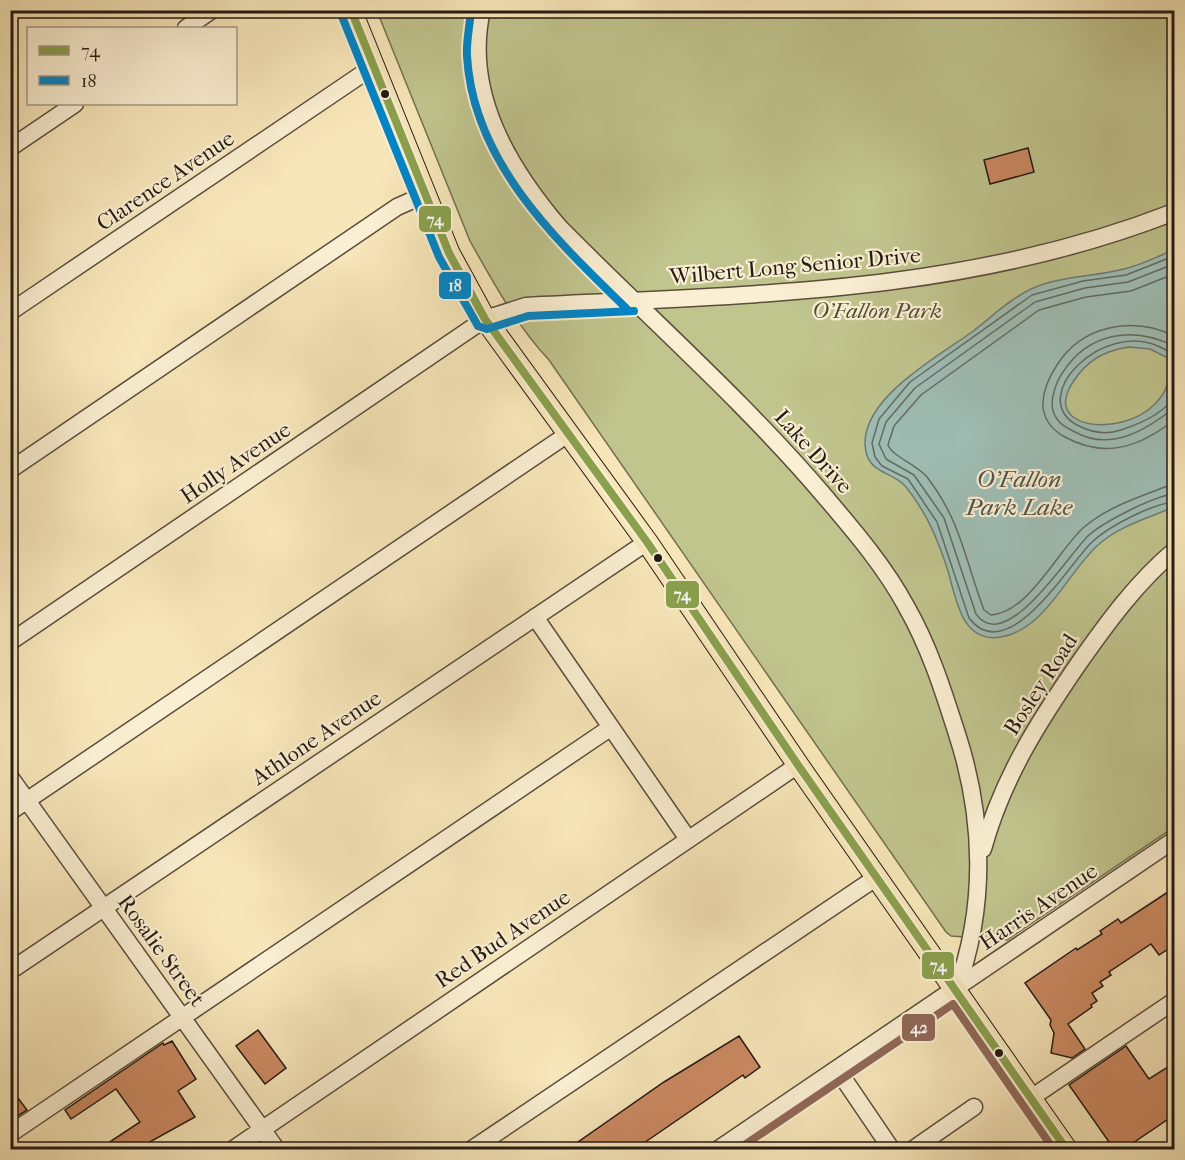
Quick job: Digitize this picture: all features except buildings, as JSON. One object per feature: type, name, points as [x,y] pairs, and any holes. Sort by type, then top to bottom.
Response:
[{"type":"main road","points":[[351,10],[424,195],[449,253],[484,319],[646,542],[798,765],[1067,1149]]},
{"type":"street","points":[[187,27],[212,10]]},
{"type":"street","name":"Lake Drive","points":[[482,10],[477,47],[478,73],[484,100],[499,138],[536,200],[560,228],[735,398],[798,464],[851,528],[906,606],[930,656],[966,762],[976,812],[978,864],[974,930],[968,958],[956,990]]},
{"type":"street","name":"Clarence Avenue","points":[[10,312],[374,66]]},
{"type":"street","points":[[10,148],[74,105]]},
{"type":"street","points":[[10,470],[397,207],[424,195]]},
{"type":"street","name":"Wilbert Long Senior Drive","points":[[484,319],[526,306],[807,292],[878,285],[974,271],[1045,255],[1174,212]]},
{"type":"street","name":"Holly Avenue","points":[[10,642],[484,319]]},
{"type":"street","points":[[10,812],[568,434]]},
{"type":"street","name":"Athlone Avenue","points":[[10,971],[646,542]]},
{"type":"street","name":"Bosley Road","points":[[978,864],[992,816],[1014,766],[1045,713],[1127,599],[1174,551]]},
{"type":"street","points":[[535,617],[688,839]]},
{"type":"street","points":[[10,1134],[610,728]]},
{"type":"street","name":"Red Bud Avenue","points":[[232,1149],[798,765]]},
{"type":"street","name":"Rosalie Street","points":[[10,777],[277,1149]]},
{"type":"street","name":"Harris Avenue","points":[[717,1149],[956,990],[1174,840]]},
{"type":"street","points":[[471,1149],[877,878]]},
{"type":"street","points":[[1031,1098],[1174,1001]]},
{"type":"street","points":[[837,1069],[892,1149]]},
{"type":"street","points":[[912,1149],[974,1107]]},
{"type":"green space","name":"O'Fallon Park","points":[[377,11],[1174,11],[1174,827],[1007,940],[951,936],[946,932],[549,360],[526,333],[506,303],[470,241]]},
{"type":"water","name":"O'Fallon Park Lake","points":[[1174,250],[1174,507],[1106,538],[1086,557],[1054,599],[1031,623],[1017,632],[1001,637],[977,634],[969,627],[958,606],[940,548],[920,507],[901,482],[878,469],[869,459],[866,452],[866,433],[873,415],[886,398],[921,367],[1023,293],[1065,279],[1130,267]],"holes":[[[1129,347],[1150,349],[1168,358],[1167,385],[1154,404],[1134,418],[1111,424],[1089,424],[1073,416],[1066,403],[1073,382],[1090,362],[1104,354]]]},
{"type":"transit line","name":"74","points":[[351,10],[449,253],[485,319],[647,542],[798,765],[1067,1150]]},
{"type":"transit line","name":"18","points":[[471,10],[467,56],[473,94],[484,130],[501,164],[522,196],[546,226],[627,309]]},
{"type":"transit line","name":"18","points":[[341,14],[439,257],[478,326],[487,329],[528,316],[634,311]]},
{"type":"transit line","name":"42","points":[[737,1150],[953,1004],[1054,1150]]}]
